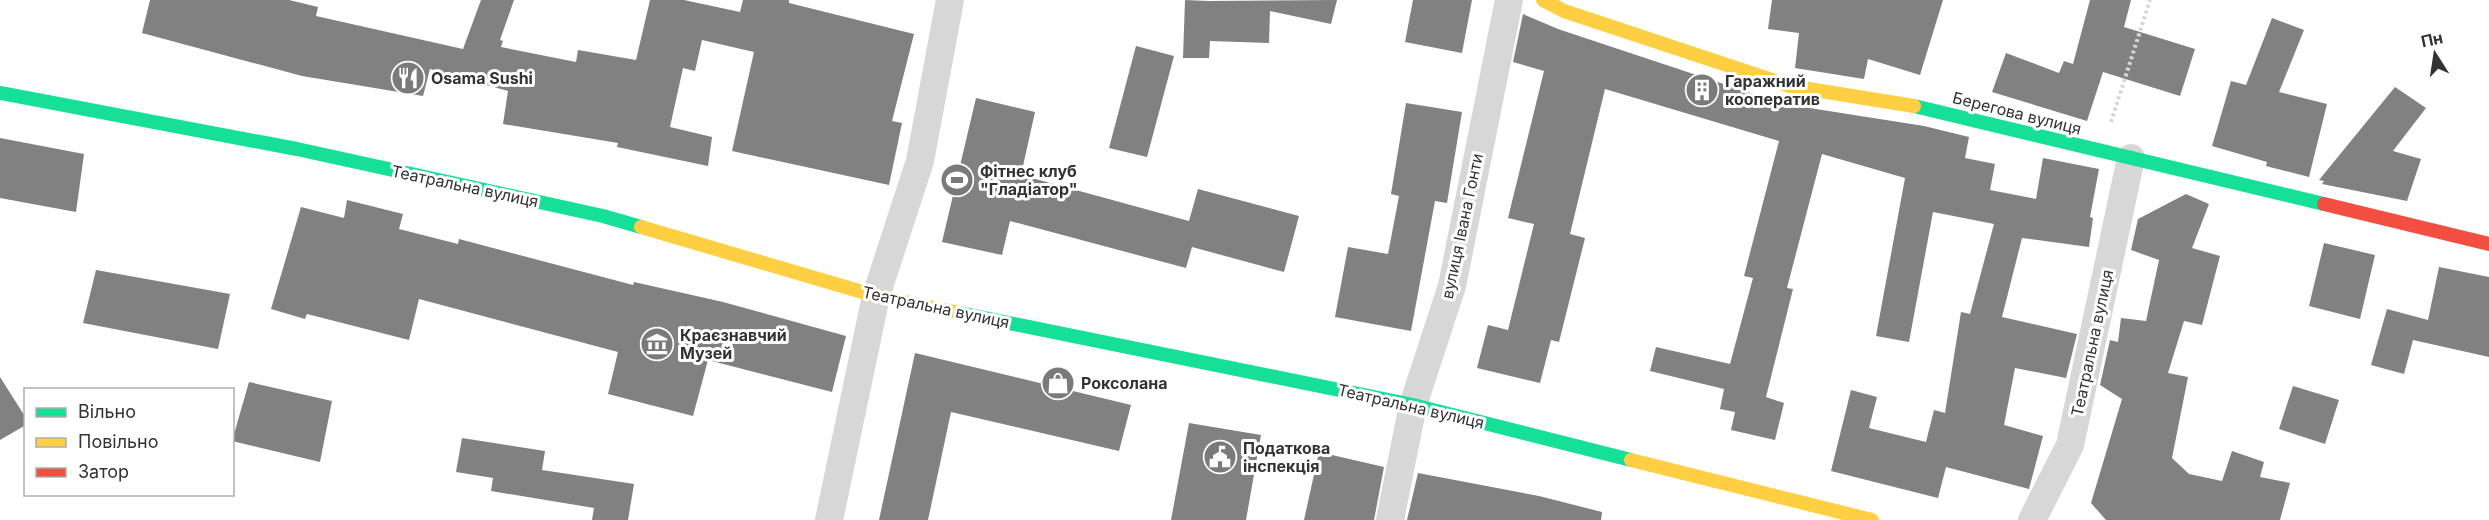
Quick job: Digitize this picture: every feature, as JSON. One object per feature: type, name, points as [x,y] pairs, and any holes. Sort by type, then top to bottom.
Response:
[{"type":"street","points":[[829,520],[876,296],[920,161],[950,0]]},
{"type":"street","name":"вулиця Івана Гонти","points":[[1390,520],[1413,405],[1452,286],[1509,0]]},
{"type":"street","name":"Берегова вулиця","points":[[1543,0],[1564,11],[1790,86],[1928,108],[2489,244]]},
{"type":"street","name":"Театральна вулиця","points":[[0,93],[297,149],[603,216],[876,296],[1413,405],[1872,520]]},
{"type":"street","name":"Театральна вулиця","points":[[2032,520],[2070,445],[2131,158]]},
{"type":"path","points":[[2101,151],[2126,83],[2150,0]]},
{"type":"building","points":[[150,0],[289,0],[318,7],[316,16],[463,49],[481,0],[514,0],[500,40],[503,41],[501,47],[576,62],[578,50],[636,60],[650,0],[684,0],[740,12],[743,0],[789,0],[789,3],[914,34],[892,121],[902,123],[889,185],[732,151],[754,52],[702,40],[695,71],[683,68],[670,127],[712,137],[708,166],[617,147],[618,143],[503,124],[508,91],[430,69],[423,96],[302,76],[142,33]]},
{"type":"building","points":[[1185,0],[1337,0],[1331,24],[1270,11],[1269,43],[1210,41],[1209,58],[1183,58]]},
{"type":"building","points":[[1413,0],[1472,0],[1462,53],[1405,42]]},
{"type":"building","points":[[1772,0],[1943,0],[1920,75],[1868,59],[1864,79],[1795,68],[1799,33],[1768,29]]},
{"type":"building","points":[[2090,0],[2131,0],[2124,27],[2195,49],[2180,96],[2103,72],[2087,121],[1992,92],[2006,53],[2059,73],[2064,61],[2073,64]]},
{"type":"building","points":[[1523,14],[1558,29],[1784,104],[1924,126],[1969,137],[1965,158],[1995,164],[1990,190],[2036,199],[2043,158],[2099,169],[2090,217],[2093,218],[2089,247],[2022,238],[2002,317],[2077,334],[2066,378],[2015,368],[2004,425],[2043,436],[2029,489],[1946,467],[1938,498],[1831,471],[1851,390],[1877,397],[1869,428],[1926,442],[1934,410],[1945,413],[1961,312],[1970,314],[1994,224],[1933,212],[1909,342],[1876,336],[1905,178],[1822,154],[1787,288],[1793,289],[1766,397],[1784,403],[1775,440],[1731,430],[1735,412],[1720,409],[1724,389],[1650,371],[1656,347],[1730,364],[1753,278],[1744,276],[1779,141],[1605,89],[1570,234],[1585,238],[1559,342],[1551,340],[1540,383],[1477,368],[1488,325],[1508,330],[1534,224],[1508,218],[1544,71],[1513,62]]},
{"type":"building","points":[[2272,18],[2304,30],[2279,92],[2327,104],[2309,177],[2266,166],[2267,162],[2212,146],[2231,81],[2246,85]]},
{"type":"building","points":[[1136,46],[1174,56],[1147,157],[1109,148]]},
{"type":"building","points":[[2395,87],[2426,108],[2393,151],[2421,159],[2407,201],[2322,184],[2324,181],[2319,180]]},
{"type":"building","points":[[976,98],[1035,112],[1021,175],[1189,221],[1198,189],[1299,216],[1284,272],[1192,247],[1186,268],[1010,221],[1002,255],[942,242]]},
{"type":"building","points":[[1406,103],[1462,112],[1447,203],[1435,201],[1411,331],[1335,317],[1348,247],[1388,254],[1399,196],[1391,194]]},
{"type":"building","points":[[0,138],[84,154],[76,212],[0,198]]},
{"type":"building","points":[[2186,194],[2209,204],[2192,248],[2220,256],[2202,325],[2184,321],[2168,373],[2188,377],[2172,458],[2189,474],[2222,481],[2232,451],[2264,462],[2260,477],[2290,483],[2280,520],[2106,520],[2091,503],[2122,399],[2100,385],[2110,340],[2118,342],[2121,318],[2146,321],[2159,260],[2131,250],[2138,219]]},
{"type":"building","points":[[347,200],[403,214],[399,229],[458,244],[459,239],[633,285],[634,282],[723,302],[846,336],[832,392],[708,360],[693,416],[608,394],[618,352],[419,299],[409,340],[307,314],[305,319],[271,309],[301,207],[344,218]]},
{"type":"building","points":[[2324,243],[2375,255],[2360,319],[2309,306]]},
{"type":"building","points":[[2439,267],[2489,277],[2489,357],[2413,340],[2404,374],[2371,365],[2387,309],[2428,320]]},
{"type":"building","points":[[96,270],[230,294],[218,349],[83,323]]},
{"type":"building","points":[[915,353],[1131,405],[1119,451],[951,412],[928,520],[879,520]]},
{"type":"building","points":[[0,377],[24,415],[24,426],[0,440]]},
{"type":"building","points":[[249,382],[332,401],[320,462],[234,441],[234,434]]},
{"type":"building","points":[[2293,386],[2339,400],[2325,444],[2279,429]]},
{"type":"building","name":"Податкова інспекція","points":[[1189,423],[1261,435],[1246,520],[1171,520]]},
{"type":"building","points":[[462,438],[545,451],[542,470],[634,484],[628,520],[592,520],[594,508],[491,491],[493,478],[456,472]]},
{"type":"building","points":[[1319,452],[1384,467],[1374,520],[1304,520]]},
{"type":"building","points":[[1418,473],[1539,496],[1602,512],[1601,520],[1407,520]]},
{"type":"traffic: fast","points":[[0,93],[297,149],[603,216],[641,227]]},
{"type":"traffic: fast","points":[[1914,106],[2324,204]]},
{"type":"traffic: fast","points":[[960,313],[1413,405],[1631,460]]},
{"type":"traffic: slow","points":[[1543,0],[1564,11],[1790,86],[1914,106]]},
{"type":"traffic: slow","points":[[641,227],[876,296],[960,313]]},
{"type":"traffic: slow","points":[[1631,460],[1872,520]]},
{"type":"traffic: jam","points":[[2324,204],[2489,244]]},
{"type":"place","name":"Osama Sushi","points":[[408,78]]},
{"type":"place","name":"Гаражний кооператив","points":[[1702,90]]},
{"type":"place","name":"Фітнес клуб \"Гладіатор\"","points":[[957,180]]},
{"type":"place","name":"Краєзнавчий Музей","points":[[657,344]]},
{"type":"place","name":"Роксолана","points":[[1058,383]]},
{"type":"place","name":"Податкова інспекція","points":[[1220,457]]}]
